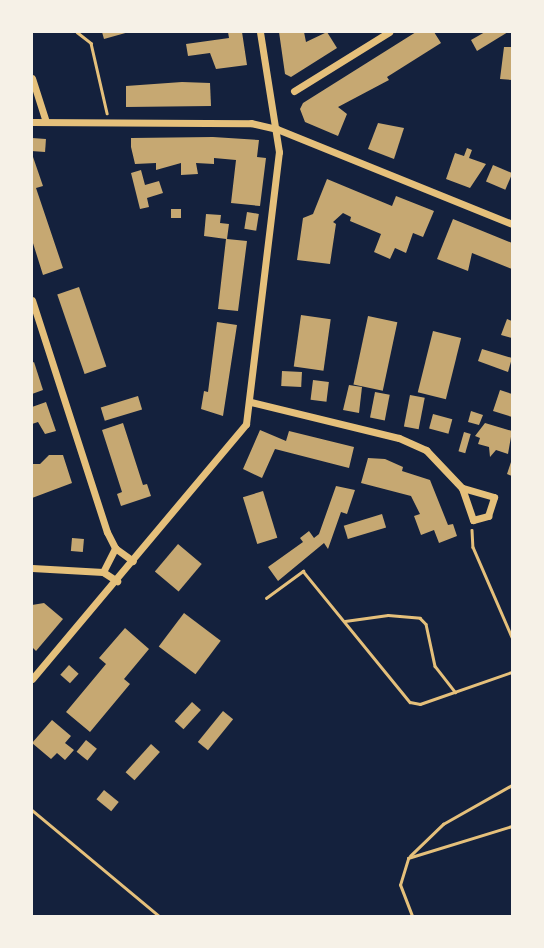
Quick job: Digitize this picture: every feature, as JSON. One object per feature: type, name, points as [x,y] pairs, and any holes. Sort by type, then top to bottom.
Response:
[{"type":"street","points":[[32,679],[241,433],[251,402],[278,170],[276,129],[260,32]]},
{"type":"street","points":[[294,91],[389,32]]},
{"type":"street","points":[[32,78],[46,122]]},
{"type":"street","points":[[32,122],[108,120],[143,125],[235,122],[276,129],[513,224]]},
{"type":"street","points":[[32,300],[115,548],[133,561]]},
{"type":"street","points":[[251,402],[399,438],[426,450],[462,488],[473,520],[488,516],[494,498],[462,488]]},
{"type":"street","points":[[103,572],[115,548]]},
{"type":"street","points":[[32,568],[103,572],[117,581]]},
{"type":"path","points":[[77,32],[91,43],[108,120]]},
{"type":"path","points":[[473,520],[473,547],[513,638]]},
{"type":"path","points":[[266,598],[303,571],[410,702],[420,704],[513,673]]},
{"type":"path","points":[[345,621],[410,614],[420,618],[426,624],[435,666],[455,692]]},
{"type":"path","points":[[412,916],[400,885],[408,858],[443,824],[513,785]]},
{"type":"path","points":[[32,810],[159,916]]},
{"type":"path","points":[[408,858],[513,827]]},
{"type":"building","points":[[102,32],[129,32],[104,39]]},
{"type":"building","points":[[228,32],[242,32],[247,65],[216,69],[210,53],[188,56],[186,44],[229,38]]},
{"type":"building","points":[[279,32],[304,32],[306,42],[327,32],[337,48],[291,77],[285,74]]},
{"type":"building","points":[[416,32],[434,32],[441,43],[387,77],[389,80],[338,107],[347,114],[338,136],[305,122],[300,109],[303,103]]},
{"type":"building","points":[[485,32],[508,32],[477,51],[471,40]]},
{"type":"building","points":[[504,47],[512,47],[512,80],[500,79]]},
{"type":"building","points":[[210,83],[211,106],[126,107],[126,86]]},
{"type":"building","points":[[378,123],[404,128],[394,159],[368,149]]},
{"type":"building","points":[[213,137],[259,140],[257,157],[266,158],[260,206],[231,203],[236,160],[214,158],[214,164],[196,163],[198,174],[181,175],[181,163],[156,170],[156,163],[135,164],[131,147],[131,138]]},
{"type":"building","points":[[32,138],[46,139],[45,152],[32,151]]},
{"type":"building","points":[[467,148],[472,150],[469,158],[486,164],[470,188],[446,179],[455,153],[464,156]]},
{"type":"building","points":[[32,154],[43,186],[36,188],[63,268],[43,275],[32,240]]},
{"type":"building","points":[[493,165],[512,173],[505,190],[486,182]]},
{"type":"building","points":[[141,170],[145,185],[159,181],[163,193],[147,198],[149,207],[140,209],[131,173]]},
{"type":"building","points":[[327,179],[392,206],[396,196],[434,211],[423,237],[413,233],[406,253],[395,248],[390,259],[374,252],[381,234],[350,221],[351,217],[343,213],[333,222],[336,224],[330,264],[297,260],[303,218],[313,214]]},
{"type":"building","points":[[171,209],[181,209],[181,218],[171,218]]},
{"type":"building","points":[[247,212],[259,214],[256,231],[244,229]]},
{"type":"building","points":[[206,214],[221,215],[220,223],[229,224],[227,239],[247,241],[238,311],[218,309],[226,239],[204,236]]},
{"type":"building","points":[[453,219],[512,243],[512,269],[472,253],[468,271],[437,259]]},
{"type":"building","points":[[79,287],[106,366],[85,374],[57,294]]},
{"type":"building","points":[[301,315],[331,319],[323,371],[294,366]]},
{"type":"building","points":[[368,316],[397,322],[383,391],[353,384]]},
{"type":"building","points":[[507,319],[512,321],[512,338],[501,335]]},
{"type":"building","points":[[217,322],[237,325],[223,416],[201,409],[204,391],[208,392]]},
{"type":"building","points":[[433,331],[461,338],[446,399],[418,392]]},
{"type":"building","points":[[482,349],[512,358],[508,372],[478,361]]},
{"type":"building","points":[[34,362],[43,390],[32,394],[32,363]]},
{"type":"building","points":[[282,371],[302,372],[301,387],[281,386]]},
{"type":"building","points":[[313,380],[329,382],[326,402],[311,400]]},
{"type":"building","points":[[349,385],[362,387],[359,413],[343,410]]},
{"type":"building","points":[[500,390],[512,394],[512,417],[493,411]]},
{"type":"building","points":[[375,392],[390,395],[385,420],[370,418]]},
{"type":"building","points":[[410,395],[425,398],[419,429],[404,426]]},
{"type":"building","points":[[138,396],[142,409],[105,421],[101,407]]},
{"type":"building","points":[[46,402],[56,431],[45,434],[38,422],[32,424],[32,407]]},
{"type":"building","points":[[471,411],[483,415],[479,425],[468,422]]},
{"type":"building","points":[[433,414],[452,419],[448,434],[429,428]]},
{"type":"building","points":[[123,423],[143,485],[147,484],[151,496],[121,506],[117,494],[122,492],[102,430]]},
{"type":"building","points":[[485,423],[512,431],[508,454],[496,450],[490,457],[489,447],[478,444],[480,438],[475,436]]},
{"type":"building","points":[[260,430],[286,441],[289,431],[354,447],[349,468],[275,449],[262,478],[243,469]]},
{"type":"building","points":[[464,432],[471,434],[465,453],[458,451]]},
{"type":"building","points":[[49,455],[63,455],[72,483],[32,498],[32,464],[40,464]]},
{"type":"building","points":[[368,458],[385,459],[403,467],[402,471],[430,480],[448,525],[453,524],[457,536],[439,543],[434,530],[421,535],[414,516],[420,514],[411,496],[361,483]]},
{"type":"building","points":[[512,459],[512,476],[507,474]]},
{"type":"building","points":[[336,486],[355,490],[347,514],[341,512],[328,549],[324,543],[278,581],[268,567],[303,542],[300,538],[309,531],[314,538],[319,534]]},
{"type":"building","points":[[263,491],[277,538],[257,544],[243,497]]},
{"type":"building","points":[[382,514],[386,527],[348,539],[344,526]]},
{"type":"building","points":[[72,538],[84,539],[83,552],[71,551]]},
{"type":"building","points":[[178,544],[202,564],[179,592],[155,572]]},
{"type":"building","points":[[44,603],[63,619],[36,651],[32,647],[32,605]]},
{"type":"building","points":[[184,613],[221,641],[195,674],[159,647]]},
{"type":"building","points":[[125,628],[149,649],[124,679],[130,684],[90,732],[66,712],[106,664],[99,658]]},
{"type":"building","points":[[69,665],[79,674],[70,683],[60,675]]},
{"type":"building","points":[[192,702],[201,710],[184,729],[175,721]]},
{"type":"building","points":[[223,711],[233,719],[208,750],[198,742]]},
{"type":"building","points":[[52,720],[71,736],[65,743],[74,750],[65,760],[57,753],[51,759],[32,743]]},
{"type":"building","points":[[86,740],[97,749],[87,760],[77,752]]},
{"type":"building","points":[[151,744],[160,752],[134,780],[126,772]]},
{"type":"building","points":[[104,790],[119,802],[111,811],[96,799]]}]
